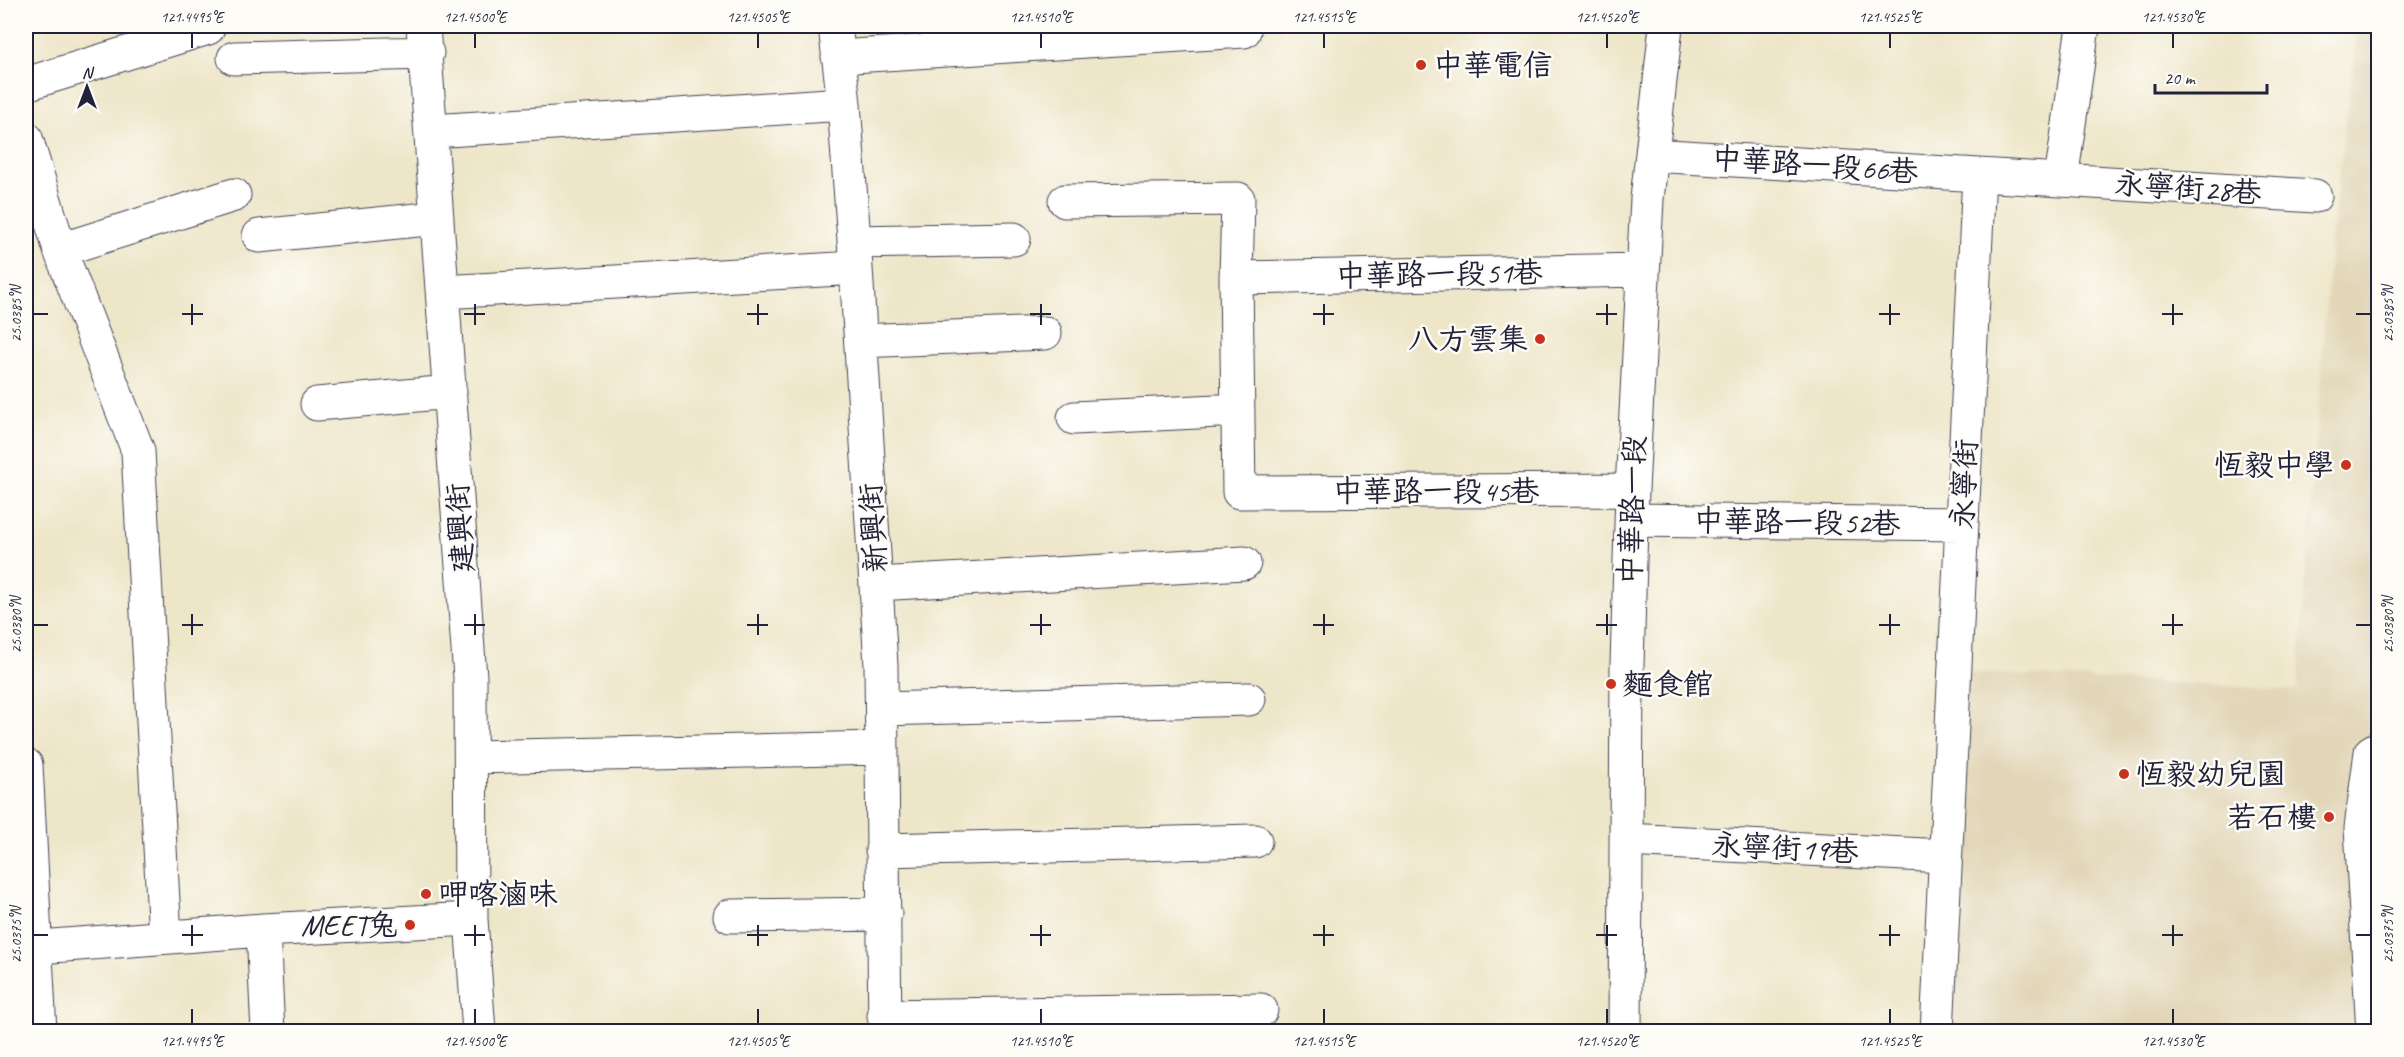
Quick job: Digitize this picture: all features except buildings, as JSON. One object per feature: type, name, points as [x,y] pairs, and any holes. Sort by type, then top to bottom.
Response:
[{"type":"street","name":"中華路一段","points":[[1625,1032],[1627,666],[1632,505],[1642,270],[1666,26]]},
{"type":"street","points":[[1979,175],[2061,180],[2083,26]]},
{"type":"street","points":[[26,84],[208,28]]},
{"type":"street","points":[[837,41],[1244,31]]},
{"type":"street","points":[[234,58],[425,39]]},
{"type":"street","name":"建興街","points":[[425,39],[470,677],[471,919],[478,1032]]},
{"type":"street","name":"新興街","points":[[837,41],[844,104],[877,584],[882,709],[884,1024]]},
{"type":"street","points":[[432,131],[844,104]]},
{"type":"street","name":"中華路一段66巷","points":[[1652,154],[1979,175]]},
{"type":"street","points":[[29,159],[60,250],[138,451],[165,937]]},
{"type":"street","name":"永寧街","points":[[1937,1032],[1979,175]]},
{"type":"street","name":"永寧街28巷","points":[[2061,180],[2315,196]]},
{"type":"street","points":[[60,250],[234,195]]},
{"type":"street","points":[[1065,201],[1238,199],[1236,278],[1238,410],[1074,418]]},
{"type":"street","points":[[259,236],[437,218]]},
{"type":"street","points":[[443,292],[1014,239]]},
{"type":"street","name":"中華路一段51巷","points":[[1236,278],[1642,270]]},
{"type":"street","points":[[861,341],[1046,333]]},
{"type":"street","points":[[316,404],[450,392]]},
{"type":"street","name":"中華路一段45巷","points":[[1238,410],[1239,492],[1632,505]]},
{"type":"street","name":"中華路一段52巷","points":[[1632,505],[1962,524]]},
{"type":"street","points":[[877,584],[1244,563]]},
{"type":"street","points":[[882,709],[1249,699]]},
{"type":"street","points":[[472,757],[882,748]]},
{"type":"street","points":[[2373,1032],[2361,828],[2371,752],[2379,748]]},
{"type":"street","points":[[26,765],[31,947],[40,1032]]},
{"type":"street","name":"永寧街19巷","points":[[1626,840],[1945,856]]},
{"type":"street","points":[[882,850],[1255,841]]},
{"type":"street","points":[[730,916],[885,914]]},
{"type":"street","points":[[31,947],[263,930],[471,919]]},
{"type":"street","points":[[263,930],[268,1032]]},
{"type":"street","points":[[884,1024],[1260,1010]]},
{"type":"shaded area","name":"恆毅幼兒園","points":[[2358,26],[2378,26],[2378,1031],[1946,1032],[1965,672],[2297,690],[2331,240]]},
{"type":"place","name":"中華電信","points":[[1421,65]]},
{"type":"place","name":"八方雲集","points":[[1540,339]]},
{"type":"place","name":"恆毅中學","points":[[2346,465]]},
{"type":"place","name":"麵食館","points":[[1611,684]]},
{"type":"place","name":"恆毅幼兒園","points":[[2124,774]]},
{"type":"place","name":"若石樓","points":[[2329,817]]},
{"type":"place","name":"呷喀滷味","points":[[426,894]]},
{"type":"place","name":"MEET兔","points":[[410,925]]}]
